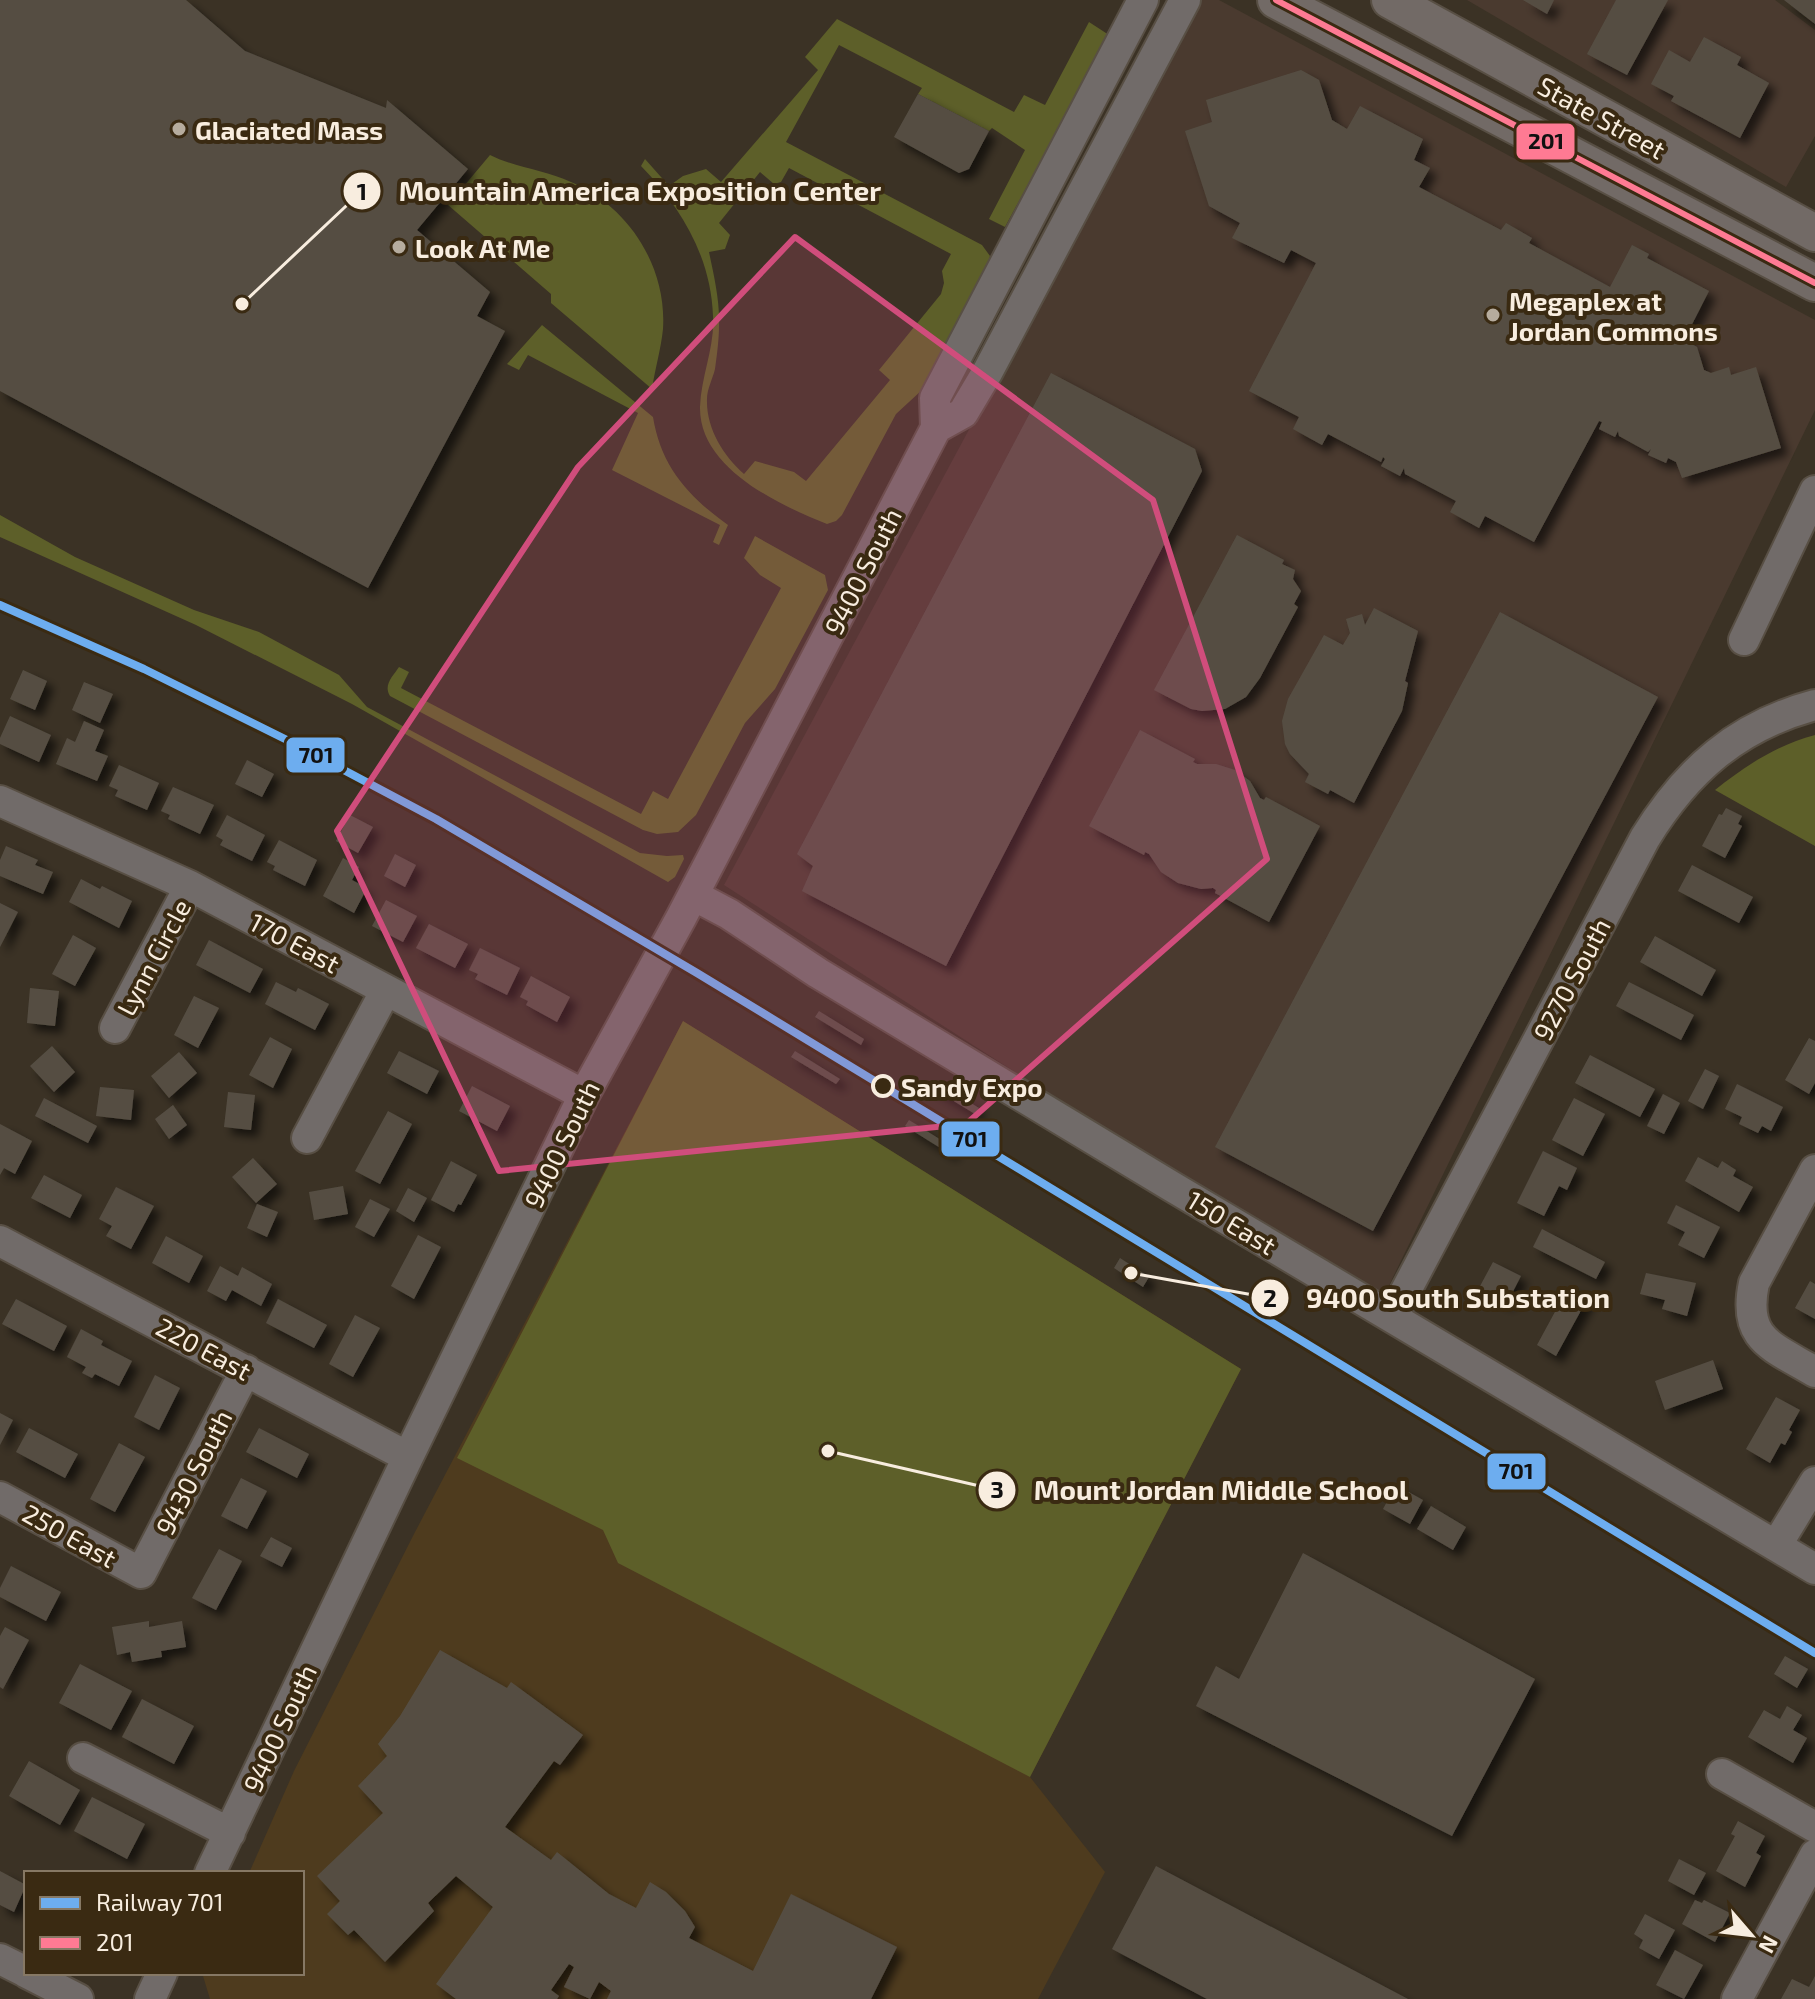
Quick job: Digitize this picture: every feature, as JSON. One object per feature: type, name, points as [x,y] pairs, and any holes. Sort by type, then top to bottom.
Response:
[{"type":"main road","name":"State Street","points":[[1276,0],[1815,283]]},
{"type":"main road","name":"State Street","points":[[1390,0],[1815,233]]},
{"type":"street","name":"9400 South","points":[[211,1871],[584,1095],[693,895],[936,428],[935,398],[1143,0]]},
{"type":"street","name":"9400 South","points":[[936,428],[963,413],[988,371],[1185,0]]},
{"type":"street","points":[[1744,640],[1815,491]]},
{"type":"street","name":"9270 South","points":[[1392,1317],[1663,809],[1684,782],[1736,739],[1772,719],[1815,705]]},
{"type":"street","name":"170 East","points":[[0,801],[190,886],[584,1095]]},
{"type":"street","name":"Lynn Circle","points":[[115,1028],[190,886]]},
{"type":"street","name":"150 East","points":[[693,895],[729,914],[927,1039],[1815,1569]]},
{"type":"street","points":[[307,1138],[386,990]]},
{"type":"street","points":[[1815,1170],[1754,1283],[1750,1303],[1750,1318],[1757,1332],[1767,1342],[1815,1372]]},
{"type":"street","name":"220 East","points":[[0,1241],[408,1457]]},
{"type":"street","name":"9430 South","points":[[141,1573],[246,1370]]},
{"type":"street","points":[[1776,1546],[1815,1482]]},
{"type":"street","name":"250 East","points":[[0,1497],[141,1573]]},
{"type":"street","points":[[83,1758],[230,1833]]},
{"type":"street","points":[[1722,1774],[1815,1827]]},
{"type":"street","points":[[1737,1999],[1815,1855]]},
{"type":"street","points":[[0,1959],[24,1971]]},
{"type":"street","points":[[31,1975],[78,1999]]},
{"type":"street","points":[[150,1999],[161,1975]]},
{"type":"highlighted area","points":[[795,237],[1153,500],[1267,859],[966,1124],[499,1171],[337,831],[578,467]]},
{"type":"shaded area","points":[[1200,0],[1219,0],[1815,320],[1815,410],[1379,1306],[724,885]]},
{"type":"shaded area","points":[[1467,0],[1775,0],[1815,30],[1815,136],[1786,187]]},
{"type":"shaded area","points":[[837,19],[1014,112],[1024,95],[1045,105],[1089,22],[1109,35],[1005,227],[989,219],[1025,150],[992,128],[989,131],[918,94],[922,88],[839,45],[786,142],[982,245],[990,256],[922,390],[896,414],[842,515],[827,524],[765,495],[745,481],[727,466],[703,429],[700,407],[713,328],[707,273],[681,216],[641,166],[645,159],[669,186],[683,176],[706,169],[721,182],[818,70],[805,57]],"holes":[[[789,168],[951,254],[942,271],[944,283],[941,294],[879,370],[890,380],[806,481],[794,472],[755,461],[744,474],[717,440],[707,410],[719,326],[718,298],[709,252],[725,249],[730,235],[719,223],[760,172],[774,184],[781,182]]]},
{"type":"shaded area","points":[[490,155],[561,178],[591,193],[610,206],[640,241],[651,261],[663,306],[663,329],[652,389],[551,303],[551,294],[448,205]]},
{"type":"shaded area","points":[[542,325],[653,417],[663,451],[679,479],[689,492],[728,525],[719,545],[713,542],[720,525],[612,470],[638,413],[528,355],[519,370],[507,364]]},
{"type":"shaded area","points":[[0,515],[75,557],[194,610],[259,632],[339,675],[367,707],[640,853],[683,855],[675,877],[668,882],[352,704],[196,625],[0,537]]},
{"type":"shaded area","points":[[755,536],[825,575],[828,590],[775,689],[745,723],[696,815],[678,832],[657,834],[643,830],[390,696],[388,692],[390,681],[399,667],[409,672],[401,688],[641,814],[653,791],[668,799],[781,588],[760,575],[744,558]]},
{"type":"shaded area","points":[[1815,735],[1815,846],[1715,790],[1762,757]]},
{"type":"shaded area","points":[[683,1021],[1241,1369],[1030,1777],[1105,1872],[1038,1999],[210,1999],[204,1975],[304,1975],[304,1871],[250,1871],[294,1771],[414,1534]]},
{"type":"shaded area","points":[[683,1021],[1241,1369],[1030,1777],[618,1563],[603,1530],[457,1458]]},
{"type":"building","points":[[0,0],[186,0],[245,51],[386,108],[387,100],[468,169],[417,230],[490,292],[477,316],[505,331],[368,588],[0,391]]},
{"type":"building","points":[[1523,0],[1554,0],[1547,14]]},
{"type":"building","points":[[1616,0],[1668,0],[1627,75],[1587,54]]},
{"type":"building","points":[[1784,0],[1815,0],[1815,24]]},
{"type":"building","points":[[1704,37],[1741,57],[1737,65],[1769,83],[1740,138],[1671,101],[1674,96],[1651,84],[1669,50],[1690,62]]},
{"type":"building","name":"Megaplex at Jordan Commons","points":[[1301,70],[1319,80],[1332,120],[1347,129],[1360,106],[1423,139],[1414,160],[1430,168],[1419,187],[1501,230],[1506,223],[1532,238],[1529,243],[1610,287],[1632,245],[1649,254],[1647,258],[1709,291],[1684,340],[1697,347],[1704,370],[1711,373],[1729,367],[1731,375],[1756,367],[1781,448],[1682,478],[1676,462],[1668,458],[1666,463],[1648,455],[1651,449],[1648,452],[1619,436],[1618,431],[1615,437],[1599,429],[1602,422],[1599,421],[1534,542],[1485,516],[1479,528],[1450,512],[1456,501],[1405,474],[1404,468],[1400,476],[1381,466],[1383,457],[1381,462],[1328,434],[1322,445],[1293,429],[1299,417],[1249,391],[1316,263],[1291,250],[1284,263],[1232,238],[1240,223],[1209,206],[1185,131],[1212,122],[1206,100]]},
{"type":"building","points":[[918,94],[989,131],[969,169],[959,173],[894,137]]},
{"type":"building","points":[[1051,373],[1195,449],[1202,471],[946,966],[802,891],[813,866],[797,854]]},
{"type":"building","points":[[1237,535],[1284,560],[1282,564],[1295,570],[1293,579],[1301,591],[1294,604],[1298,607],[1260,678],[1246,697],[1225,709],[1191,709],[1154,690]]},
{"type":"building","points":[[1374,608],[1418,631],[1405,681],[1408,683],[1402,711],[1354,803],[1330,790],[1328,794],[1305,782],[1309,774],[1290,754],[1285,744],[1282,721],[1288,699],[1324,635],[1343,645],[1350,633],[1346,619],[1362,614],[1365,625]]},
{"type":"building","points":[[1500,612],[1658,697],[1373,1231],[1215,1147]]},
{"type":"building","points":[[23,670],[47,681],[35,710],[10,699]]},
{"type":"building","points":[[84,682],[113,694],[100,723],[72,710]]},
{"type":"building","points":[[10,716],[51,735],[39,762],[0,744]]},
{"type":"building","points":[[84,721],[104,730],[95,751],[108,756],[97,781],[56,764],[67,738],[75,742]]},
{"type":"building","points":[[1140,730],[1195,759],[1193,762],[1197,764],[1216,764],[1235,770],[1250,781],[1260,798],[1264,800],[1266,797],[1320,826],[1269,922],[1215,893],[1213,888],[1201,889],[1178,883],[1161,872],[1149,854],[1145,852],[1144,855],[1089,826]]},
{"type":"building","points":[[247,760],[274,774],[262,797],[235,784]]},
{"type":"building","points":[[119,765],[159,783],[147,810],[115,796],[118,790],[109,786]]},
{"type":"building","points":[[173,787],[214,805],[200,834],[168,819],[170,815],[161,811]]},
{"type":"building","points":[[1726,808],[1742,816],[1738,824],[1742,826],[1725,858],[1702,846],[1719,814],[1722,815]]},
{"type":"building","points":[[227,815],[265,835],[252,861],[220,845],[223,840],[216,836]]},
{"type":"building","points":[[350,815],[373,827],[358,853],[336,841]]},
{"type":"building","points":[[279,840],[317,860],[305,886],[273,870],[275,866],[267,862]]},
{"type":"building","points":[[6,846],[38,860],[35,865],[53,872],[43,894],[0,876],[0,860]]},
{"type":"building","points":[[395,854],[416,865],[405,887],[384,876]]},
{"type":"building","points":[[343,858],[359,867],[352,880],[367,888],[354,913],[323,896]]},
{"type":"building","points":[[1692,865],[1753,897],[1739,923],[1678,891]]},
{"type":"building","points":[[81,879],[132,901],[119,928],[69,902]]},
{"type":"building","points":[[386,900],[417,916],[403,942],[372,926]]},
{"type":"building","points":[[0,903],[18,912],[0,947]]},
{"type":"building","points":[[429,924],[468,944],[455,968],[416,948]]},
{"type":"building","points":[[73,935],[96,948],[75,986],[52,974]]},
{"type":"building","points":[[1655,936],[1716,970],[1702,996],[1640,962]]},
{"type":"building","points":[[209,940],[263,969],[250,993],[196,965]]},
{"type":"building","points":[[480,948],[520,968],[507,995],[475,979],[478,974],[469,970]]},
{"type":"building","points":[[531,976],[570,997],[557,1022],[526,1005],[528,1001],[520,997]]},
{"type":"building","points":[[276,982],[296,992],[298,988],[329,1004],[315,1030],[265,1004]]},
{"type":"building","points":[[1629,982],[1694,1015],[1681,1040],[1616,1006]]},
{"type":"building","points":[[30,988],[59,991],[55,1026],[27,1023]]},
{"type":"building","points":[[194,996],[219,1008],[198,1048],[174,1035]]},
{"type":"building","points":[[819,1011],[864,1039],[861,1045],[815,1017]]},
{"type":"building","points":[[270,1037],[292,1049],[273,1088],[249,1075]]},
{"type":"building","points":[[1809,1038],[1815,1041],[1815,1083],[1809,1094],[1785,1080]]},
{"type":"building","points":[[52,1046],[75,1072],[54,1092],[30,1066]]},
{"type":"building","points":[[399,1051],[439,1071],[427,1094],[387,1073]]},
{"type":"building","points":[[795,1051],[840,1079],[836,1084],[791,1057]]},
{"type":"building","points":[[179,1052],[197,1073],[169,1098],[151,1076]]},
{"type":"building","points":[[1590,1055],[1655,1089],[1640,1117],[1575,1083]]},
{"type":"building","points":[[1705,1069],[1719,1076],[1703,1109],[1688,1101]]},
{"type":"building","points":[[933,1080],[979,1108],[975,1114],[929,1086]]},
{"type":"building","points":[[1737,1084],[1783,1107],[1771,1131],[1762,1126],[1758,1133],[1739,1124],[1742,1117],[1725,1109]]},
{"type":"building","points":[[472,1086],[510,1106],[497,1131],[459,1111]]},
{"type":"building","points":[[100,1087],[134,1090],[131,1120],[96,1116]]},
{"type":"building","points":[[228,1092],[255,1095],[251,1130],[224,1127]]},
{"type":"building","points":[[1663,1094],[1680,1103],[1664,1134],[1647,1126]]},
{"type":"building","points":[[44,1098],[97,1126],[88,1143],[35,1116]]},
{"type":"building","points":[[1574,1098],[1605,1114],[1583,1156],[1552,1140]]},
{"type":"building","points":[[173,1105],[187,1125],[169,1139],[155,1119]]},
{"type":"building","points":[[388,1111],[412,1124],[380,1184],[355,1171]]},
{"type":"building","points":[[909,1120],[954,1148],[950,1154],[905,1126]]},
{"type":"building","points":[[0,1124],[32,1141],[15,1174],[4,1168],[0,1175]]},
{"type":"building","points":[[1543,1151],[1577,1168],[1567,1190],[1559,1186],[1544,1216],[1517,1203]]},
{"type":"building","points":[[1698,1157],[1718,1168],[1722,1161],[1736,1170],[1733,1176],[1753,1187],[1739,1212],[1685,1181]]},
{"type":"building","points":[[253,1158],[277,1184],[256,1203],[232,1177]]},
{"type":"building","points":[[451,1161],[477,1175],[454,1212],[431,1200]]},
{"type":"building","points":[[44,1175],[82,1195],[70,1218],[31,1198]]},
{"type":"building","points":[[343,1186],[348,1214],[314,1220],[309,1192]]},
{"type":"building","points":[[116,1187],[154,1206],[131,1249],[106,1236],[112,1226],[99,1219]]},
{"type":"building","points":[[408,1188],[427,1198],[414,1222],[396,1211]]},
{"type":"building","points":[[370,1199],[390,1209],[374,1237],[355,1227]]},
{"type":"building","points":[[257,1204],[278,1212],[267,1237],[247,1228]]},
{"type":"building","points":[[1676,1205],[1720,1227],[1704,1258],[1678,1245],[1685,1232],[1667,1223]]},
{"type":"building","points":[[1542,1229],[1605,1262],[1596,1279],[1533,1247]]},
{"type":"building","points":[[418,1235],[441,1247],[414,1299],[391,1286]]},
{"type":"building","points":[[166,1236],[203,1256],[189,1283],[152,1263]]},
{"type":"building","points":[[1120,1258],[1149,1277],[1143,1287],[1114,1268]]},
{"type":"building","points":[[1493,1262],[1521,1276],[1507,1303],[1479,1288]]},
{"type":"building","points":[[220,1266],[238,1276],[242,1267],[272,1284],[261,1306],[232,1290],[226,1301],[207,1291]]},
{"type":"building","points":[[1646,1273],[1696,1283],[1687,1316],[1662,1309],[1665,1300],[1640,1294]]},
{"type":"building","points":[[1810,1281],[1815,1284],[1815,1319],[1795,1308]]},
{"type":"building","points":[[1569,1286],[1589,1296],[1556,1356],[1537,1345]]},
{"type":"building","points":[[16,1299],[67,1326],[54,1351],[2,1324]]},
{"type":"building","points":[[278,1299],[327,1325],[314,1348],[266,1323]]},
{"type":"building","points":[[355,1315],[380,1328],[353,1377],[329,1364]]},
{"type":"building","points":[[81,1329],[103,1341],[101,1345],[132,1361],[119,1386],[95,1374],[92,1378],[82,1373],[86,1367],[67,1357]]},
{"type":"building","points":[[1713,1360],[1723,1389],[1665,1410],[1655,1381]]},
{"type":"building","points":[[155,1375],[180,1388],[159,1430],[134,1417]]},
{"type":"building","points":[[1776,1397],[1800,1410],[1785,1445],[1781,1443],[1770,1463],[1746,1449]]},
{"type":"building","points":[[0,1413],[13,1420],[0,1445]]},
{"type":"building","points":[[29,1428],[78,1454],[65,1478],[16,1452]]},
{"type":"building","points":[[259,1428],[309,1454],[297,1478],[246,1452]]},
{"type":"building","points":[[119,1443],[145,1457],[115,1512],[90,1499]]},
{"type":"building","points":[[241,1478],[267,1491],[247,1529],[221,1516]]},
{"type":"building","points":[[1396,1485],[1423,1500],[1410,1524],[1383,1509]]},
{"type":"building","points":[[1431,1506],[1466,1527],[1453,1550],[1417,1529]]},
{"type":"building","points":[[271,1537],[292,1548],[282,1567],[260,1556]]},
{"type":"building","points":[[219,1549],[242,1561],[216,1610],[192,1598]]},
{"type":"building","points":[[1303,1553],[1535,1679],[1452,1836],[1196,1706],[1216,1666],[1239,1679]]},
{"type":"building","points":[[11,1566],[61,1592],[46,1621],[0,1597],[0,1588]]},
{"type":"building","points":[[149,1621],[149,1627],[182,1621],[186,1647],[161,1651],[162,1657],[132,1662],[130,1652],[117,1655],[112,1627]]},
{"type":"building","points":[[5,1627],[29,1640],[3,1689],[0,1687],[0,1636]]},
{"type":"building","points":[[440,1650],[507,1688],[511,1682],[583,1735],[560,1765],[554,1761],[505,1827],[551,1860],[557,1852],[609,1894],[636,1908],[650,1882],[666,1892],[685,1911],[695,1927],[689,1938],[753,1971],[791,1894],[897,1947],[871,1999],[607,1999],[611,1991],[599,1982],[590,1999],[564,1987],[574,1967],[569,1964],[551,1990],[559,1996],[557,1999],[456,1999],[436,1984],[493,1907],[456,1876],[428,1903],[434,1911],[385,1962],[354,1930],[348,1935],[327,1914],[340,1901],[317,1876],[383,1813],[358,1786],[387,1756],[378,1744],[400,1716]]},
{"type":"building","points":[[1785,1656],[1808,1669],[1797,1688],[1774,1674]]},
{"type":"building","points":[[80,1664],[132,1691],[111,1730],[59,1703]]},
{"type":"building","points":[[142,1699],[194,1726],[174,1764],[122,1737]]},
{"type":"building","points":[[1787,1706],[1802,1715],[1793,1730],[1807,1738],[1793,1763],[1748,1737],[1764,1710],[1780,1719]]},
{"type":"building","points":[[29,1761],[80,1790],[60,1825],[9,1796]]},
{"type":"building","points":[[92,1797],[145,1824],[127,1859],[74,1831]]},
{"type":"building","points":[[1738,1821],[1765,1836],[1756,1853],[1761,1856],[1745,1887],[1716,1871],[1735,1836],[1731,1834]]},
{"type":"building","points":[[1679,1859],[1706,1873],[1694,1895],[1668,1881]]},
{"type":"building","points":[[1156,1866],[1408,1999],[1207,1999],[1112,1949]]},
{"type":"building","points":[[0,1871],[24,1884],[24,1890],[14,1912],[0,1905]]},
{"type":"building","points":[[1695,1900],[1702,1903],[1704,1900],[1730,1913],[1715,1942],[1682,1924]]},
{"type":"building","points":[[1645,1914],[1675,1930],[1659,1959],[1639,1948],[1643,1940],[1634,1934]]},
{"type":"building","points":[[1675,1950],[1703,1965],[1684,1999],[1656,1985]]},
{"type":"building","points":[[1815,1976],[1815,1999],[1781,1999],[1792,1979],[1809,1987]]},
{"type":"rail line","name":"701","points":[[0,605],[144,669],[436,819],[697,973],[1815,1653]]},
{"type":"transit line","name":"201","points":[[1276,0],[1815,283]]},
{"type":"place","name":"Glaciated Mass","points":[[179,129]]},
{"type":"place","name":"Look At Me","points":[[399,247]]},
{"type":"place","name":"Mountain America Exposition Center","points":[[242,304]]},
{"type":"place","name":"Megaplex at Jordan Commons","points":[[1493,315]]},
{"type":"place","name":"Sandy Expo","points":[[883,1086]]},
{"type":"place","name":"9400 South Substation","points":[[1131,1273]]},
{"type":"place","name":"Mount Jordan Middle School","points":[[828,1451]]}]
